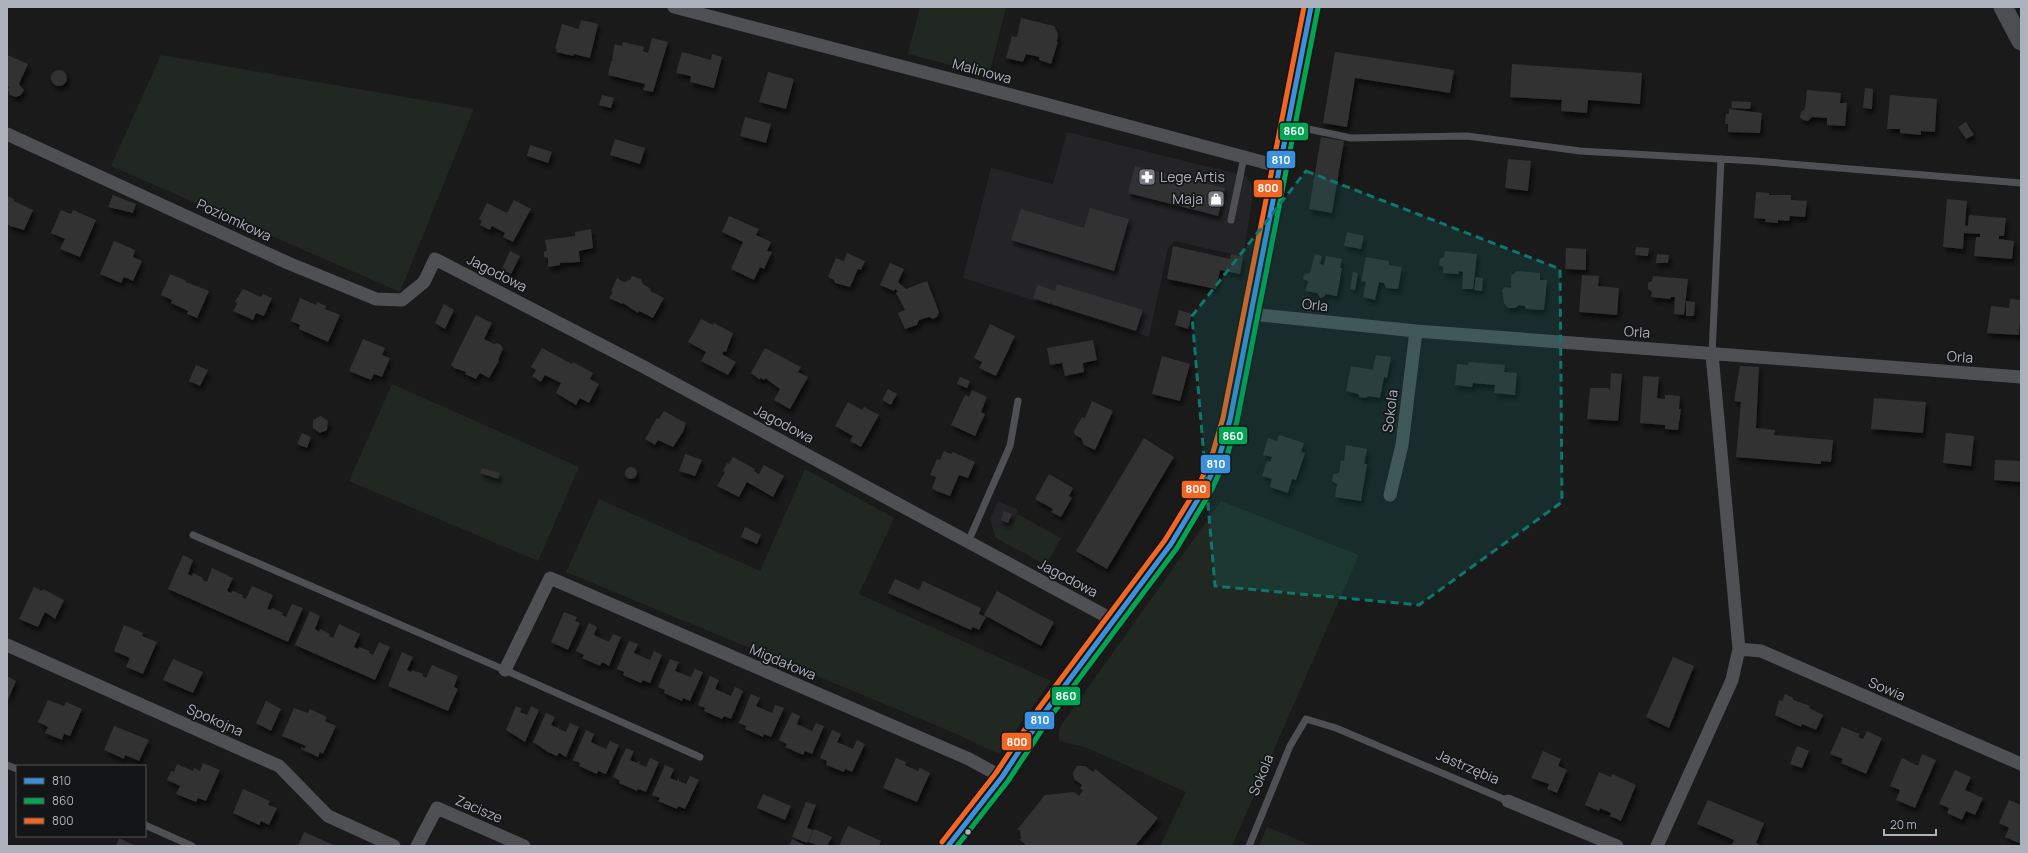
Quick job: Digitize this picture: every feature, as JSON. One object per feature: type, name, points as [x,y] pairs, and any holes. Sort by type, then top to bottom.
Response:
[{"type":"main road","points":[[2003,7],[2021,41]]},
{"type":"street","name":"Malinowa","points":[[674,7],[1087,114],[1281,167]]},
{"type":"street","points":[[948,846],[1002,777],[1046,712],[1171,544],[1206,486],[1220,454],[1230,420],[1312,7]]},
{"type":"street","name":"Poziomkowa","points":[[7,134],[288,263],[376,299],[402,300],[424,282],[435,259]]},
{"type":"street","name":"Jagodowa","points":[[435,259],[644,367],[1115,621]]},
{"type":"street","name":"Orla","points":[[1251,314],[1416,331],[2021,377]]},
{"type":"street","name":"Sokola","points":[[1390,495],[1402,445],[1416,331]]},
{"type":"street","points":[[1657,846],[1732,680],[1739,649],[1712,354]]},
{"type":"street","name":"Migdałowa","points":[[505,670],[550,578],[969,759],[1002,777]]},
{"type":"street","name":"Spokojna","points":[[7,645],[279,766],[328,816],[394,846]]},
{"type":"street","name":"Sowia","points":[[1739,649],[1761,651],[2021,764]]},
{"type":"street","name":"Jastrzębia","points":[[1508,801],[1617,846]]},
{"type":"street","name":"Zacisze","points":[[417,846],[437,808],[524,846]]},
{"type":"lane","points":[[1289,125],[1351,138],[1467,136],[1580,151],[1721,159],[2021,183]]},
{"type":"lane","points":[[1231,220],[1244,157]]},
{"type":"lane","points":[[1712,354],[1721,159]]},
{"type":"lane","points":[[968,542],[1010,446],[1018,401]]},
{"type":"lane","points":[[193,535],[505,670],[700,757]]},
{"type":"lane","name":"Jastrzębia","points":[[1306,719],[1336,728],[1508,801]]},
{"type":"lane","name":"Sokola","points":[[1249,846],[1290,746],[1306,719]]},
{"type":"lane","points":[[146,825],[192,846]]},
{"type":"highlighted area","points":[[1306,171],[1560,269],[1562,502],[1419,605],[1215,586],[1192,316]]},
{"type":"shaded area","points":[[920,7],[1006,7],[989,75],[908,54]]},
{"type":"shaded area","points":[[161,55],[474,109],[400,292],[111,166]]},
{"type":"shaded area","points":[[1067,132],[1246,176],[1254,189],[1243,257],[1175,241],[1168,248],[1149,337],[963,278],[991,168],[1053,184]]},
{"type":"shaded area","points":[[392,384],[579,467],[538,561],[349,481]]},
{"type":"shaded area","points":[[805,469],[894,518],[859,594],[1051,681],[999,754],[952,732],[566,572],[599,499],[760,571]]},
{"type":"shaded area","points":[[998,501],[1018,510],[1009,531],[996,526],[993,529],[990,520]]},
{"type":"shaded area","points":[[1221,501],[1359,555],[1232,846],[1160,846],[1186,792],[1085,747],[1059,741],[1059,731],[1062,724]]},
{"type":"shaded area","points":[[1017,514],[1061,538],[1046,565],[996,538],[993,529],[995,526],[1009,531]]},
{"type":"shaded area","points":[[1267,827],[1313,846],[1259,846]]},
{"type":"building","points":[[1021,18],[1054,26],[1058,34],[1058,42],[1051,64],[1039,60],[1039,57],[1026,54],[1023,62],[1006,58],[1012,36],[1017,37]]},
{"type":"building","points":[[581,20],[598,24],[590,58],[556,52],[557,49],[555,49],[562,24],[579,29]]},
{"type":"building","points":[[652,38],[668,42],[653,92],[643,90],[645,84],[608,75],[611,62],[613,60],[612,58],[615,44],[622,46],[623,42],[644,47],[643,51],[648,53]]},
{"type":"building","points":[[682,52],[711,60],[712,54],[722,57],[714,88],[690,82],[691,76],[676,73]]},
{"type":"building","points":[[1335,52],[1454,70],[1450,93],[1355,78],[1347,127],[1323,123]]},
{"type":"building","points":[[7,55],[28,64],[19,84],[24,90],[21,95],[16,97],[10,95],[8,90],[9,87],[7,86]]},
{"type":"building","points":[[1512,64],[1642,73],[1640,104],[1588,100],[1587,113],[1561,111],[1562,100],[1510,97]]},
{"type":"building","points":[[56,70],[62,70],[67,75],[65,84],[62,86],[56,86],[51,81],[51,75]]},
{"type":"building","points":[[768,72],[794,79],[786,109],[759,102]]},
{"type":"building","points":[[1865,88],[1873,89],[1872,109],[1863,108]]},
{"type":"building","points":[[1807,90],[1841,93],[1840,103],[1847,103],[1845,126],[1827,125],[1827,118],[1812,117],[1808,121],[1803,120],[1800,117],[1801,112],[1805,109]]},
{"type":"building","points":[[602,95],[614,98],[611,108],[599,105]]},
{"type":"building","points":[[1890,95],[1937,99],[1935,132],[1921,131],[1921,135],[1900,133],[1900,129],[1887,129]]},
{"type":"building","points":[[1732,101],[1751,102],[1750,109],[1731,108]]},
{"type":"building","points":[[1729,109],[1762,113],[1760,133],[1728,132],[1728,124],[1725,124],[1726,114],[1729,114]]},
{"type":"building","points":[[745,117],[771,124],[766,143],[740,136]]},
{"type":"building","points":[[1966,122],[1974,135],[1966,139],[1958,127]]},
{"type":"building","points":[[1321,137],[1344,141],[1332,213],[1309,209]]},
{"type":"building","points":[[615,139],[645,148],[640,164],[610,155]]},
{"type":"building","points":[[530,145],[552,152],[548,163],[527,156]]},
{"type":"building","points":[[1508,159],[1531,161],[1528,191],[1505,188]]},
{"type":"building","points":[[1135,166],[1225,188],[1218,216],[1128,193]]},
{"type":"building","points":[[1756,192],[1769,193],[1769,195],[1791,195],[1791,200],[1807,201],[1805,217],[1790,216],[1789,221],[1778,220],[1778,223],[1765,222],[1766,219],[1754,218]]},
{"type":"building","points":[[113,195],[136,204],[133,213],[108,207]]},
{"type":"building","points":[[7,196],[33,210],[24,230],[10,226],[7,223]]},
{"type":"building","points":[[1947,199],[1967,201],[1965,225],[1968,226],[1969,215],[2006,218],[2004,236],[1999,236],[1999,239],[2014,241],[2012,259],[1974,256],[1976,237],[1980,237],[1980,234],[1964,233],[1963,249],[1943,247]]},
{"type":"building","points":[[514,200],[531,209],[513,242],[503,237],[505,233],[492,226],[490,230],[480,225],[482,221],[479,219],[487,203],[507,213]]},
{"type":"building","points":[[1090,208],[1129,219],[1114,271],[1011,240],[1021,209],[1084,228]]},
{"type":"building","points":[[61,210],[71,214],[73,210],[96,220],[80,257],[60,249],[65,239],[51,233]]},
{"type":"building","points":[[729,216],[759,229],[756,235],[771,242],[767,251],[772,252],[764,269],[760,267],[754,280],[731,269],[743,242],[722,232]]},
{"type":"building","points":[[591,229],[593,248],[579,251],[580,262],[560,263],[560,265],[548,267],[548,258],[544,257],[544,252],[547,250],[545,240],[575,236],[575,232]]},
{"type":"building","points":[[1347,232],[1364,236],[1361,249],[1344,246]]},
{"type":"building","points":[[114,241],[135,250],[133,257],[142,261],[133,281],[124,277],[121,283],[100,274]]},
{"type":"building","points":[[1173,246],[1230,259],[1231,254],[1243,257],[1240,274],[1220,270],[1216,289],[1167,279]]},
{"type":"building","points":[[1636,247],[1649,248],[1648,256],[1635,255]]},
{"type":"building","points":[[1566,248],[1586,249],[1586,270],[1565,269]]},
{"type":"building","points":[[510,251],[520,256],[511,274],[502,269]]},
{"type":"building","points":[[1445,251],[1477,254],[1473,289],[1462,289],[1463,272],[1459,271],[1459,274],[1443,273],[1443,267],[1439,265],[1440,259],[1444,257]]},
{"type":"building","points":[[847,253],[865,261],[861,270],[858,269],[850,287],[835,283],[834,280],[828,277],[836,258],[844,261]]},
{"type":"building","points":[[1315,254],[1322,256],[1320,264],[1324,265],[1326,256],[1342,259],[1340,268],[1342,268],[1337,296],[1326,294],[1324,297],[1320,298],[1317,293],[1306,291],[1308,281],[1303,279],[1304,274],[1310,273]]},
{"type":"building","points":[[1657,254],[1669,255],[1668,263],[1656,263]]},
{"type":"building","points":[[1366,257],[1389,261],[1389,265],[1402,267],[1398,289],[1386,288],[1384,283],[1379,282],[1375,300],[1363,297],[1366,282],[1361,281]]},
{"type":"building","points":[[890,263],[904,269],[898,282],[906,289],[927,281],[939,312],[937,317],[933,319],[929,317],[919,320],[917,325],[905,329],[898,313],[905,310],[896,293],[898,291],[895,289],[894,291],[880,285]]},
{"type":"building","points":[[1517,271],[1540,273],[1540,280],[1547,280],[1544,310],[1526,309],[1525,306],[1519,305],[1515,308],[1508,308],[1504,303],[1502,290],[1505,287],[1511,288],[1511,276]]},
{"type":"building","points":[[1353,272],[1358,273],[1355,290],[1350,289]]},
{"type":"building","points":[[170,274],[209,291],[197,318],[187,314],[188,311],[171,303],[172,300],[161,295]]},
{"type":"building","points":[[1582,275],[1599,276],[1598,286],[1619,288],[1617,315],[1579,312]]},
{"type":"building","points":[[632,276],[641,279],[643,284],[651,289],[650,291],[664,298],[653,318],[639,311],[638,313],[623,303],[622,304],[609,298],[613,292],[611,291],[617,278],[624,282],[630,280]]},
{"type":"building","points":[[1653,276],[1688,279],[1684,315],[1674,314],[1675,297],[1671,297],[1670,299],[1651,297],[1652,292],[1648,289],[1648,283],[1652,281]]},
{"type":"building","points":[[1476,277],[1483,278],[1482,291],[1474,290]]},
{"type":"building","points":[[1057,284],[1143,310],[1136,331],[1051,304],[1052,300],[1050,304],[1033,298],[1038,285],[1055,291]]},
{"type":"building","points":[[243,289],[261,297],[263,294],[272,298],[264,316],[256,313],[253,320],[233,311],[237,304],[235,301]]},
{"type":"building","points":[[300,298],[316,305],[317,302],[326,306],[325,309],[340,315],[328,342],[299,329],[300,325],[291,321]]},
{"type":"building","points":[[2010,299],[2021,300],[2019,335],[1987,333],[1991,306],[2009,308]]},
{"type":"building","points":[[1686,301],[1695,302],[1694,316],[1686,316]]},
{"type":"building","points":[[444,304],[454,310],[445,329],[435,323]]},
{"type":"building","points":[[1179,310],[1192,314],[1188,329],[1175,325]]},
{"type":"building","points":[[476,315],[492,323],[484,339],[494,344],[497,343],[501,345],[503,349],[498,360],[499,361],[489,378],[480,373],[476,379],[465,374],[466,372],[454,368],[451,365]]},
{"type":"building","points":[[701,319],[713,325],[714,323],[733,333],[726,352],[724,351],[722,354],[736,362],[728,375],[701,361],[706,352],[688,342]]},
{"type":"building","points":[[990,324],[1015,336],[996,376],[979,368],[982,362],[974,358]]},
{"type":"building","points":[[363,339],[385,348],[382,355],[390,358],[382,377],[374,374],[371,380],[349,371]]},
{"type":"building","points":[[1093,340],[1097,360],[1083,363],[1084,372],[1065,376],[1062,363],[1050,365],[1047,348]]},
{"type":"building","points":[[542,348],[593,373],[590,379],[599,384],[589,403],[580,398],[576,405],[556,393],[561,383],[545,375],[541,382],[532,376],[536,370],[531,367]]},
{"type":"building","points":[[765,348],[801,367],[798,372],[808,377],[790,409],[774,400],[780,389],[765,378],[764,380],[760,378],[760,380],[751,373]]},
{"type":"building","points":[[1376,355],[1391,357],[1387,378],[1384,377],[1380,398],[1369,396],[1366,398],[1359,397],[1358,394],[1346,391],[1351,366],[1373,370]]},
{"type":"building","points":[[1162,356],[1190,364],[1180,401],[1152,394]]},
{"type":"building","points":[[1469,362],[1505,365],[1504,372],[1517,373],[1515,395],[1494,393],[1495,385],[1473,383],[1472,387],[1455,385],[1457,364],[1468,365]]},
{"type":"building","points":[[196,365],[208,370],[200,386],[189,381]]},
{"type":"building","points":[[1740,366],[1759,367],[1756,428],[1775,430],[1774,435],[1833,440],[1831,462],[1821,461],[1821,464],[1736,457],[1741,402],[1734,401]]},
{"type":"building","points":[[1611,373],[1622,374],[1618,421],[1587,419],[1590,388],[1608,388],[1610,390]]},
{"type":"building","points":[[1643,376],[1659,377],[1657,398],[1665,399],[1665,395],[1680,396],[1679,409],[1681,409],[1678,430],[1665,429],[1665,425],[1640,423]]},
{"type":"building","points":[[960,377],[970,381],[967,388],[957,384]]},
{"type":"building","points":[[888,389],[897,394],[891,405],[882,400]]},
{"type":"building","points":[[972,390],[987,397],[981,412],[985,414],[975,436],[951,425],[965,395],[969,397]]},
{"type":"building","points":[[1874,398],[1926,402],[1923,433],[1871,429]]},
{"type":"building","points":[[1092,401],[1113,411],[1095,450],[1084,445],[1081,438],[1075,435],[1074,431],[1082,417],[1085,418]]},
{"type":"building","points":[[848,402],[862,410],[864,407],[879,415],[861,447],[850,441],[853,436],[835,426]]},
{"type":"building","points":[[664,411],[686,423],[683,432],[673,447],[658,440],[655,445],[645,439],[657,418],[659,419]]},
{"type":"building","points":[[321,416],[328,421],[327,430],[320,433],[313,428],[313,420]]},
{"type":"building","points":[[302,433],[311,437],[307,448],[297,444]]},
{"type":"building","points":[[1946,433],[1974,436],[1971,466],[1943,463]]},
{"type":"building","points":[[1279,435],[1304,443],[1301,452],[1305,453],[1296,480],[1292,479],[1288,493],[1270,487],[1272,479],[1262,476],[1267,461],[1270,462],[1272,457],[1263,455],[1268,438],[1277,441]]},
{"type":"building","points":[[1144,438],[1174,457],[1107,569],[1076,551]]},
{"type":"building","points":[[1346,445],[1367,449],[1364,464],[1367,464],[1361,501],[1335,497],[1337,484],[1332,481],[1333,474],[1339,473],[1341,460],[1344,461]]},
{"type":"building","points":[[944,451],[951,454],[953,452],[975,462],[968,478],[959,475],[950,496],[932,488],[936,477],[930,475],[937,459],[940,460]]},
{"type":"building","points":[[685,454],[702,460],[695,476],[679,471]]},
{"type":"building","points":[[733,457],[755,469],[754,471],[759,474],[764,465],[784,476],[773,497],[747,482],[739,497],[717,486],[725,472],[723,471],[727,463],[729,464]]},
{"type":"building","points":[[1995,460],[2021,461],[2021,482],[1994,480]]},
{"type":"building","points":[[629,467],[633,467],[637,473],[633,479],[629,479],[625,475],[625,471]]},
{"type":"building","points":[[482,468],[500,473],[498,479],[480,473]]},
{"type":"building","points":[[1049,474],[1073,488],[1069,496],[1072,498],[1061,517],[1051,512],[1053,509],[1035,499]]},
{"type":"building","points":[[1004,511],[1012,514],[1008,523],[1001,520]]},
{"type":"building","points":[[745,527],[761,535],[757,544],[741,537]]},
{"type":"building","points":[[183,555],[193,560],[188,574],[192,576],[193,573],[203,578],[202,580],[207,582],[212,568],[233,578],[227,591],[231,593],[233,591],[243,595],[242,597],[246,599],[252,586],[273,595],[267,609],[271,610],[272,608],[283,613],[282,615],[286,617],[292,604],[303,608],[288,642],[168,589]]},
{"type":"building","points":[[895,579],[919,590],[923,581],[981,608],[979,614],[986,617],[979,630],[973,627],[971,630],[888,593]]},
{"type":"building","points":[[34,587],[42,591],[43,589],[64,600],[55,619],[45,612],[38,627],[19,619]]},
{"type":"building","points":[[997,591],[1054,622],[1041,646],[984,615]]},
{"type":"building","points":[[310,611],[320,616],[315,629],[319,632],[320,629],[330,634],[329,636],[333,638],[339,624],[360,634],[354,647],[358,649],[359,647],[370,651],[369,653],[373,655],[379,642],[390,647],[375,680],[295,645]]},
{"type":"building","points":[[564,612],[577,617],[575,621],[580,623],[568,650],[551,642]]},
{"type":"building","points":[[589,623],[597,627],[594,635],[609,642],[613,634],[621,637],[609,666],[602,662],[600,666],[582,658],[584,655],[576,651]]},
{"type":"building","points":[[124,625],[143,633],[142,636],[157,642],[143,674],[126,667],[130,658],[114,651]]},
{"type":"building","points":[[629,641],[638,644],[634,653],[650,660],[654,651],[662,655],[650,683],[643,680],[641,683],[623,675],[624,672],[617,669]]},
{"type":"building","points":[[402,652],[413,657],[407,670],[411,672],[412,670],[423,674],[422,676],[426,678],[432,665],[458,676],[454,687],[458,689],[448,711],[388,686]]},
{"type":"building","points":[[1673,657],[1694,666],[1669,728],[1646,717]]},
{"type":"building","points":[[173,659],[203,672],[193,693],[163,680]]},
{"type":"building","points":[[670,659],[679,662],[675,671],[691,677],[695,669],[703,672],[690,701],[683,698],[682,701],[664,693],[665,690],[658,687]]},
{"type":"building","points":[[7,676],[16,681],[7,702]]},
{"type":"building","points":[[710,676],[719,680],[715,689],[731,696],[735,687],[743,691],[731,719],[724,716],[722,719],[704,711],[705,708],[698,705]]},
{"type":"building","points":[[751,694],[760,698],[756,706],[772,713],[775,705],[784,708],[771,737],[764,734],[763,737],[745,729],[746,726],[739,723]]},
{"type":"building","points":[[1785,694],[1793,698],[1793,700],[1810,706],[1809,708],[1823,715],[1816,730],[1802,724],[1801,727],[1775,715],[1779,700],[1782,701]]},
{"type":"building","points":[[48,700],[64,706],[66,702],[82,709],[70,736],[64,734],[62,740],[45,733],[48,727],[38,722]]},
{"type":"building","points":[[266,701],[281,709],[271,731],[256,723]]},
{"type":"building","points":[[516,706],[522,709],[520,712],[527,715],[531,706],[539,710],[525,742],[506,730]]},
{"type":"building","points":[[294,708],[308,713],[310,709],[327,717],[325,721],[336,726],[323,754],[320,752],[318,757],[301,749],[302,747],[304,749],[306,746],[282,736]]},
{"type":"building","points":[[792,712],[800,716],[797,724],[812,731],[816,723],[824,726],[812,754],[805,751],[803,755],[785,747],[787,744],[779,740]]},
{"type":"building","points":[[546,713],[555,717],[551,725],[558,728],[559,725],[559,729],[566,732],[570,723],[579,727],[566,757],[559,753],[557,756],[548,752],[533,742]]},
{"type":"building","points":[[114,726],[149,740],[139,761],[125,755],[124,759],[104,750]]},
{"type":"building","points":[[1842,727],[1860,734],[1858,737],[1863,739],[1867,731],[1882,738],[1866,774],[1841,763],[1843,759],[1830,754]]},
{"type":"building","points":[[586,730],[594,734],[591,742],[599,746],[606,749],[610,741],[619,745],[606,774],[598,771],[597,774],[579,766],[580,763],[573,760]]},
{"type":"building","points":[[832,730],[841,734],[837,742],[853,749],[857,740],[865,744],[852,772],[845,769],[844,772],[826,765],[827,761],[820,758]]},
{"type":"building","points":[[1797,746],[1809,751],[1802,768],[1790,764]]},
{"type":"building","points":[[626,748],[634,751],[630,760],[637,763],[640,761],[639,764],[646,767],[650,758],[659,762],[646,792],[638,789],[637,791],[619,783],[620,781],[613,777]]},
{"type":"building","points":[[1543,751],[1561,759],[1558,766],[1567,770],[1557,793],[1547,789],[1549,784],[1531,778]]},
{"type":"building","points":[[1922,754],[1936,760],[1915,808],[1896,800],[1900,790],[1890,786],[1902,758],[1918,766]]},
{"type":"building","points":[[896,758],[906,762],[905,765],[918,771],[920,768],[930,773],[917,802],[883,788]]},
{"type":"building","points":[[203,763],[220,770],[206,801],[198,798],[196,802],[176,794],[180,786],[167,780],[171,771],[174,772],[177,764],[193,771],[194,768],[200,771]]},
{"type":"building","points":[[665,765],[674,769],[670,778],[677,781],[679,778],[679,781],[686,784],[690,776],[699,780],[685,809],[678,806],[677,809],[658,801],[660,798],[652,795]]},
{"type":"building","points":[[1077,766],[1085,766],[1093,772],[1095,769],[1158,818],[1135,846],[1027,846],[1019,839],[1021,839],[1020,830],[1017,830],[1045,795],[1074,792],[1079,796],[1083,791],[1080,788],[1082,785],[1074,779],[1073,772]]},
{"type":"building","points":[[1955,770],[1971,777],[1965,790],[1983,798],[1975,815],[1966,811],[1962,820],[1947,813],[1949,808],[1939,804]]},
{"type":"building","points":[[1599,772],[1611,777],[1612,774],[1636,785],[1621,821],[1610,816],[1611,813],[1600,808],[1599,811],[1585,805]]},
{"type":"building","points":[[243,789],[270,801],[268,805],[277,808],[269,825],[261,821],[259,825],[233,813]]},
{"type":"building","points":[[763,794],[791,806],[785,820],[757,808]]},
{"type":"building","points":[[1708,800],[1764,823],[1756,843],[1762,846],[1731,846],[1734,840],[1697,824]]},
{"type":"building","points":[[2009,800],[2021,805],[2021,844],[2005,837],[2009,828],[1999,823]]},
{"type":"building","points":[[806,802],[816,805],[807,828],[813,830],[807,843],[792,837]]},
{"type":"building","points":[[848,826],[881,841],[879,846],[839,846]]},
{"type":"building","points":[[814,829],[832,837],[827,846],[819,846],[808,842]]},
{"type":"building","points":[[304,832],[336,846],[298,846]]},
{"type":"building","points":[[119,838],[136,846],[116,846]]},
{"type":"building","points":[[792,839],[807,846],[789,846]]},
{"type":"transit line","name":"800","points":[[942,842],[996,773],[1039,708],[1165,540],[1200,483],[1213,452],[1223,418],[1304,7]]},
{"type":"transit line","name":"810","points":[[948,846],[1002,777],[1045,712],[1171,544],[1206,486],[1220,454],[1230,420],[1311,7]]},
{"type":"transit line","name":"860","points":[[957,846],[1008,781],[1051,716],[1177,548],[1212,489],[1227,456],[1237,421],[1318,8]]},
{"type":"place","name":"Lege Artis","points":[[1147,177]]},
{"type":"place","name":"Maja","points":[[1216,199]]}]
